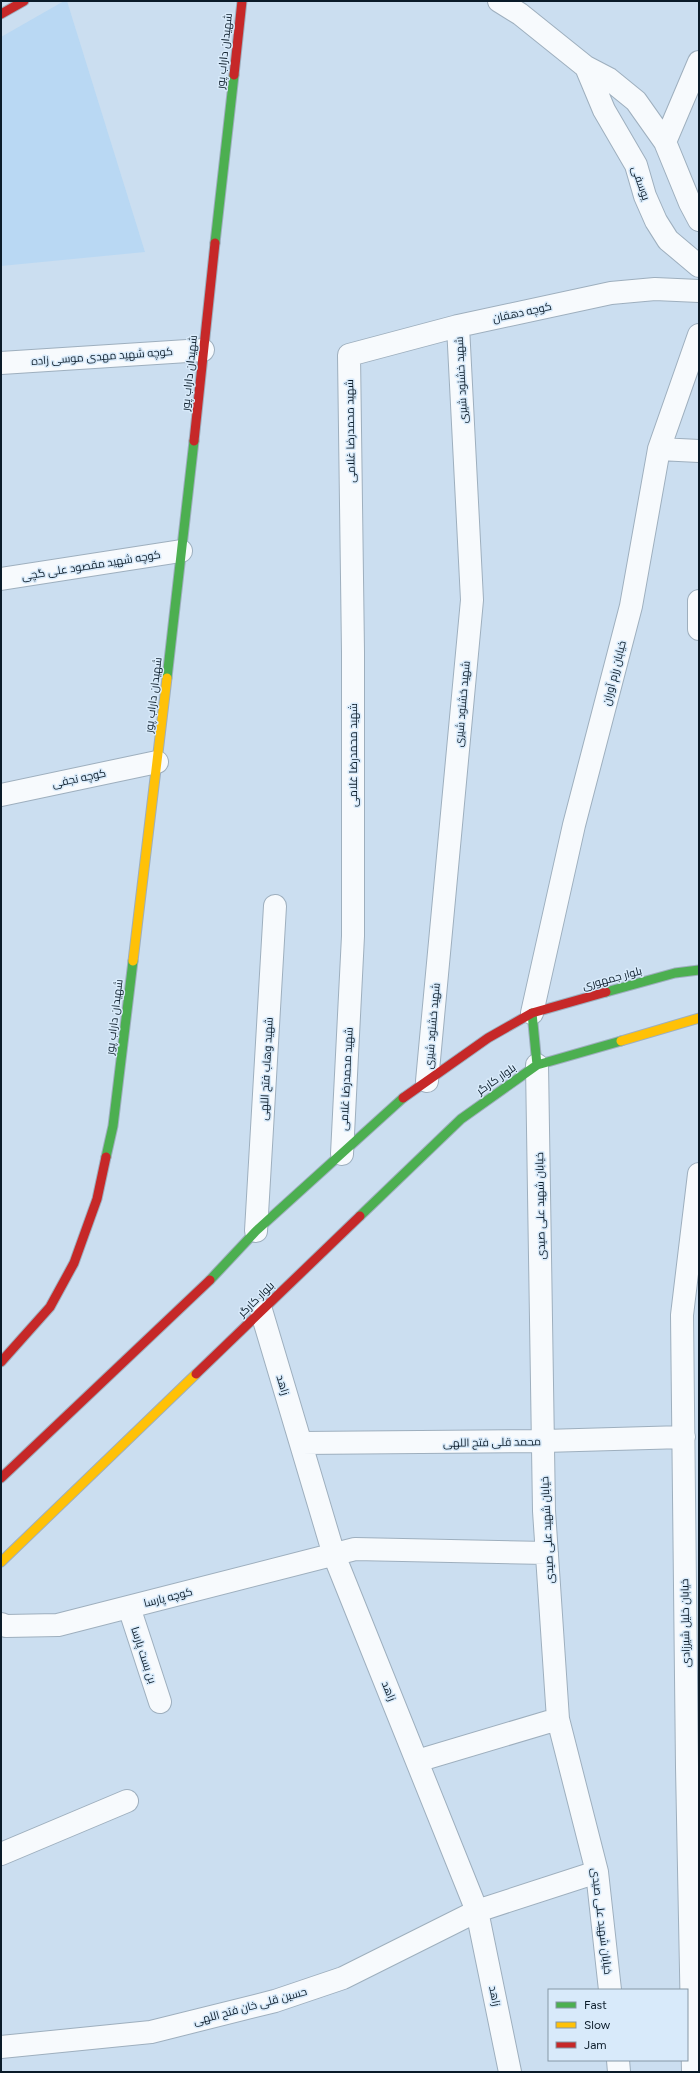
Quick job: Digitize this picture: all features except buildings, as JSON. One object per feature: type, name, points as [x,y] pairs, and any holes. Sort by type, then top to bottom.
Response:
[{"type":"street","points":[[1,14],[24,1]]},
{"type":"street","name":"شهیدان داراب پور","points":[[1,1362],[50,1307],[74,1263],[97,1199],[113,1126],[157,762],[242,1]]},
{"type":"street","name":"یوسفی","points":[[499,1],[521,7],[586,67],[609,78],[636,101],[665,142],[690,203],[699,220]]},
{"type":"street","points":[[665,142],[699,62]]},
{"type":"street","name":"یوسفی","points":[[586,67],[604,110],[636,165],[645,196],[656,221],[668,240],[699,266]]},
{"type":"street","name":"کوچه دهقان","points":[[349,355],[458,326],[611,293],[655,289],[699,291]]},
{"type":"street","name":"شهید خشنود شیری","points":[[427,1080],[472,600],[458,326]]},
{"type":"street","name":"خیابان رزم آوران","points":[[532,1012],[574,825],[631,606],[659,449],[699,335]]},
{"type":"street","name":"کوچه شهید مهدی موسی زاده","points":[[1,363],[204,350]]},
{"type":"street","name":"شهید محمدرضا غلامی","points":[[342,1154],[353,936],[353,652],[349,355]]},
{"type":"street","points":[[659,449],[699,451]]},
{"type":"street","name":"کوچه شهید مقصود علی گچی","points":[[1,579],[181,551]]},
{"type":"street","points":[[699,601],[699,629]]},
{"type":"street","name":"کوچه نجفی","points":[[1,795],[157,762]]},
{"type":"street","name":"شهید وهاب فتح اللهی","points":[[256,1231],[275,906]]},
{"type":"street","name":"بلوار جمهوری","points":[[532,1012],[675,973],[699,970]]},
{"type":"street","points":[[1,1478],[214,1276],[256,1231],[402,1099],[488,1038],[532,1012],[537,1065],[699,1018]]},
{"type":"street","name":"بلوار کارگر","points":[[1,1562],[461,1118],[537,1065]]},
{"type":"street","name":"خیابان شهید علی صیدی","points":[[537,1065],[544,1511],[558,1719],[597,1872],[610,1989]]},
{"type":"street","name":"خیابان خلیل شیرزادی","points":[[693,2072],[687,1767],[682,1315],[699,1174]]},
{"type":"street","name":"زاهد","points":[[261,1310],[334,1555],[477,1911],[510,2072]]},
{"type":"street","name":"محمد قلی فتح اللهی","points":[[301,1443],[544,1441],[684,1437]]},
{"type":"street","name":"کوچه پارسا","points":[[1,1624],[6,1626],[58,1625],[355,1549],[547,1553]]},
{"type":"street","name":"بن بست پارسا","points":[[129,1607],[160,1702]]},
{"type":"street","points":[[417,1761],[558,1719]]},
{"type":"street","points":[[1,1854],[127,1801]]},
{"type":"street","name":"حسین قلی خان فتح اللهی","points":[[1,2047],[151,2032],[275,2001],[343,1978],[477,1911],[597,1872]]},
{"type":"street","points":[[618,2061],[619,2072]]},
{"type":"shaded area","points":[[64,1],[67,1],[145,252],[1,266],[1,37]]},
{"type":"traffic: fast","points":[[215,243],[234,75]]},
{"type":"traffic: fast","points":[[167,678],[194,441]]},
{"type":"traffic: fast","points":[[106,1157],[113,1126],[133,961]]},
{"type":"traffic: fast","points":[[606,992],[675,973],[699,970]]},
{"type":"traffic: fast","points":[[532,1013],[537,1065]]},
{"type":"traffic: fast","points":[[360,1216],[461,1119],[537,1065],[621,1041]]},
{"type":"traffic: fast","points":[[210,1280],[256,1231],[403,1098]]},
{"type":"traffic: slow","points":[[133,961],[167,678]]},
{"type":"traffic: slow","points":[[621,1041],[699,1018]]},
{"type":"traffic: slow","points":[[1,1562],[196,1374]]},
{"type":"traffic: jam","points":[[1,14],[24,1]]},
{"type":"traffic: jam","points":[[234,75],[242,1]]},
{"type":"traffic: jam","points":[[194,441],[215,243]]},
{"type":"traffic: jam","points":[[403,1098],[488,1038],[532,1013],[606,992]]},
{"type":"traffic: jam","points":[[1,1362],[50,1307],[74,1263],[97,1199],[106,1157]]},
{"type":"traffic: jam","points":[[196,1374],[360,1216]]},
{"type":"traffic: jam","points":[[1,1478],[210,1280]]}]
